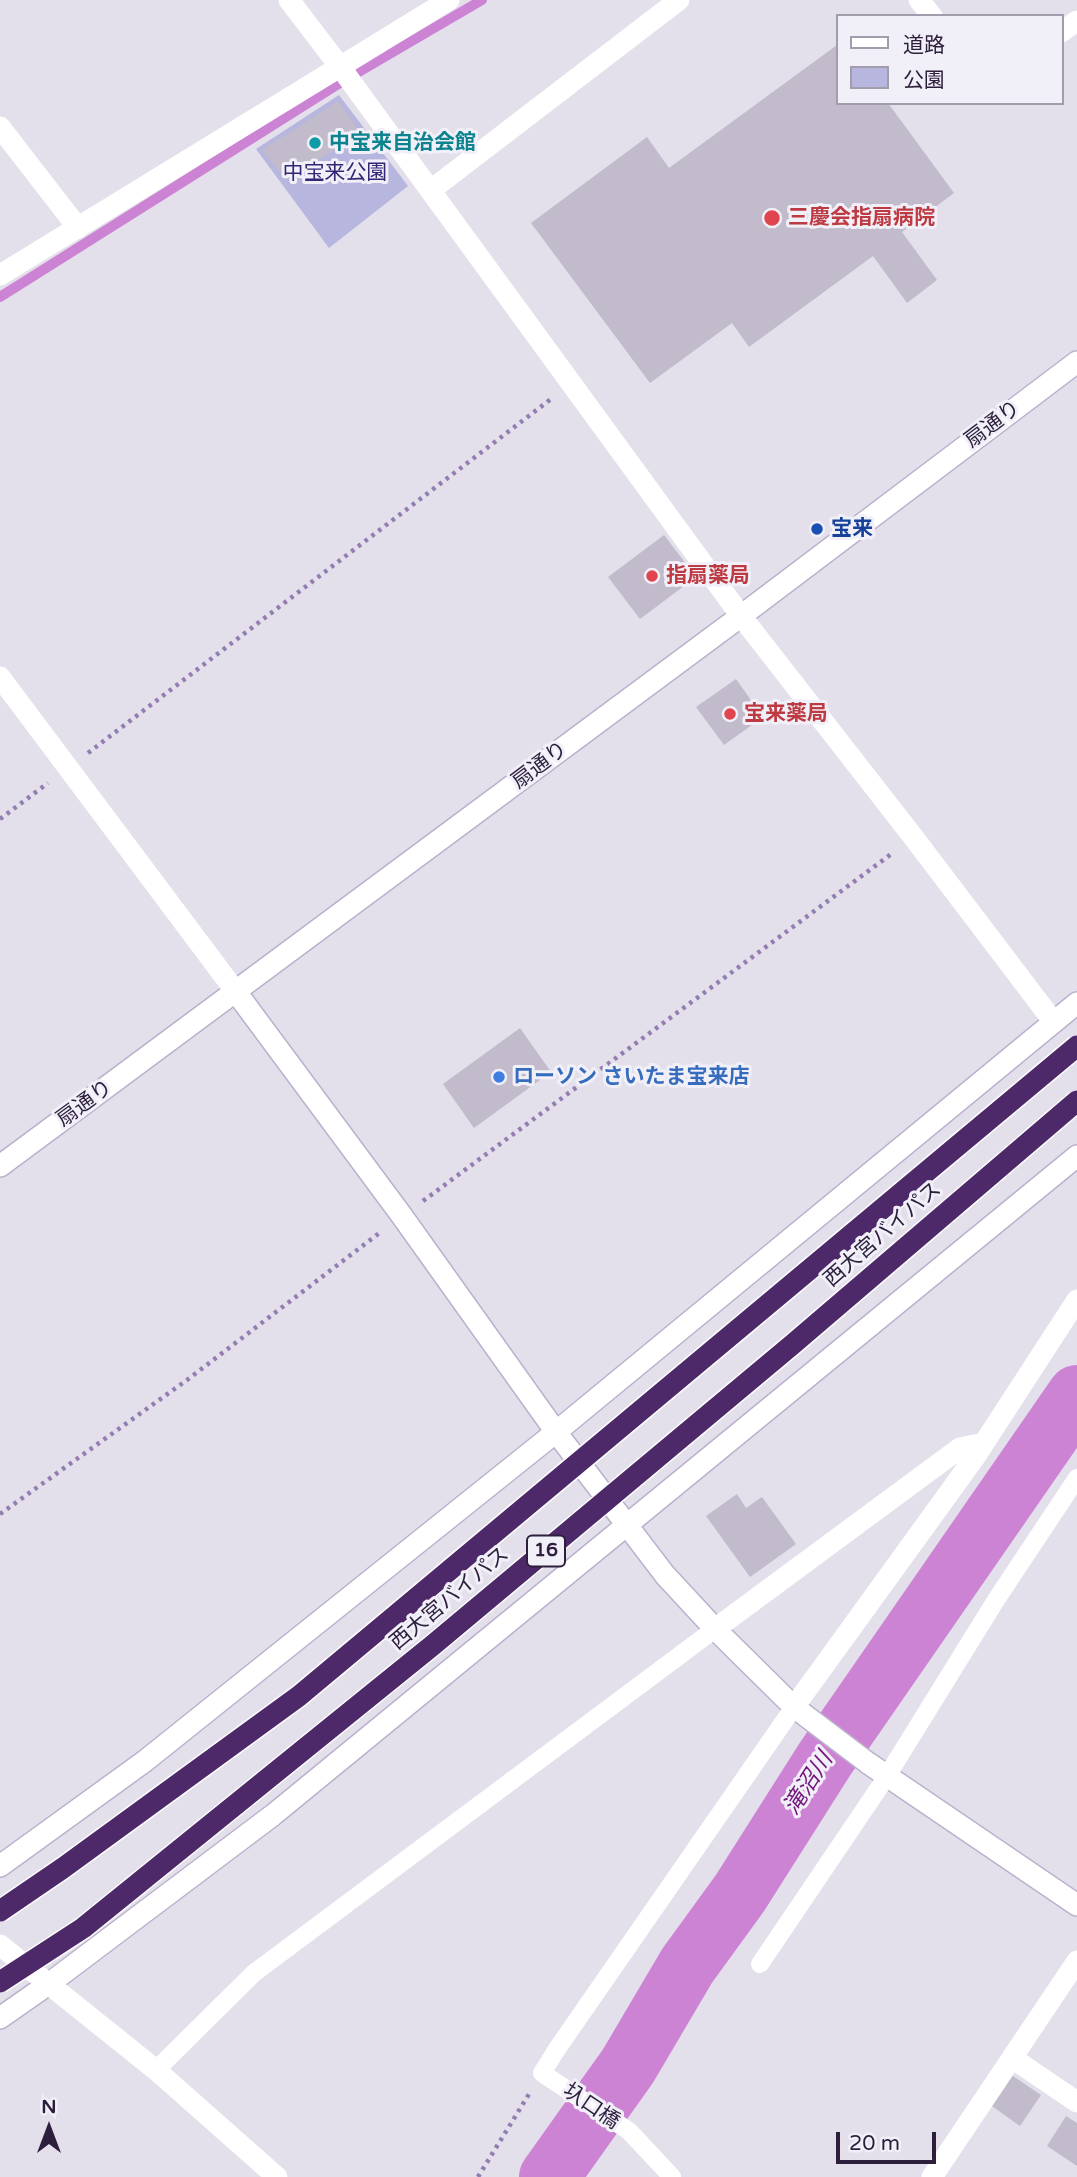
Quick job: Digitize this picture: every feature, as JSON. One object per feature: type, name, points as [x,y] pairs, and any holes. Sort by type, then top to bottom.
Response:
[{"type":"highway","name":"西大宮バイパス","points":[[0,1911],[299,1696],[1077,1046]]},
{"type":"highway","name":"西大宮バイパス","points":[[0,1982],[83,1928],[433,1645],[793,1344],[1077,1101]]},
{"type":"street","points":[[0,275],[449,0]]},
{"type":"street","points":[[431,190],[679,0]]},
{"type":"street","points":[[919,0],[930,14]]},
{"type":"street","points":[[294,2],[741,616],[1053,1021]]},
{"type":"street","points":[[0,127],[78,228]]},
{"type":"street","name":"扇通り","points":[[0,1166],[741,616],[1077,362]]},
{"type":"street","points":[[0,677],[402,1216],[556,1432],[665,1575],[794,1707],[887,1776],[1077,1905]]},
{"type":"street","points":[[0,1866],[145,1761],[556,1432],[1077,1003]]},
{"type":"street","points":[[0,2018],[273,1815],[1077,1156]]},
{"type":"street","points":[[794,1707],[984,1443],[1077,1300]]},
{"type":"street","points":[[715,1629],[960,1448],[984,1443]]},
{"type":"street","points":[[0,1945],[156,2070],[277,2177]]},
{"type":"street","points":[[932,2177],[1077,1961]]},
{"type":"street","points":[[1012,2058],[1077,2102]]},
{"type":"lane","points":[[760,1964],[887,1776],[996,1600],[1077,1478]]},
{"type":"lane","points":[[156,2070],[254,1973],[715,1629]]},
{"type":"lane","points":[[548,2077],[557,2049],[794,1707]]},
{"type":"lane","name":"圦口橋","points":[[548,2077],[629,2131],[672,2177]]},
{"type":"path","points":[[0,819],[571,383]]},
{"type":"path","points":[[0,1514],[187,1380],[402,1216],[914,838]]},
{"type":"path","points":[[478,2177],[548,2077]]},
{"type":"green space","name":"中宝来公園","points":[[339,95],[408,186],[329,248],[256,149]]},
{"type":"building","points":[[836,46],[836,105],[889,105],[954,193],[902,232],[937,280],[907,303],[873,256],[749,347],[732,323],[650,383],[531,223],[647,137],[669,168]]},
{"type":"building","name":"中宝来自治会館","points":[[338,101],[365,139],[341,152],[338,148],[286,180],[262,150]]},
{"type":"building","points":[[664,535],[696,577],[640,619],[608,577]]},
{"type":"building","points":[[736,679],[763,717],[724,745],[696,707]]},
{"type":"building","points":[[520,1028],[551,1072],[474,1128],[443,1084]]},
{"type":"building","points":[[737,1494],[746,1508],[762,1497],[796,1544],[750,1577],[706,1516]]},
{"type":"building","points":[[1010,2074],[1041,2095],[1020,2126],[989,2104]]},
{"type":"building","points":[[1066,2116],[1077,2123],[1077,2166],[1047,2146]]},
{"type":"waterway","points":[[357,73],[482,0]]},
{"type":"waterway","points":[[0,297],[343,81]]},
{"type":"waterway","name":"滝沼川","points":[[549,2177],[628,2066],[687,1966],[740,1893],[825,1759],[1077,1395]]},
{"type":"place","name":"中宝来自治会館","points":[[315,143]]},
{"type":"place","name":"三慶会指扇病院","points":[[772,218]]},
{"type":"place","name":"宝来","points":[[817,529]]},
{"type":"place","name":"指扇薬局","points":[[652,576]]},
{"type":"place","name":"宝来薬局","points":[[730,714]]},
{"type":"place","name":"ローソン さいたま宝来店","points":[[499,1077]]}]
